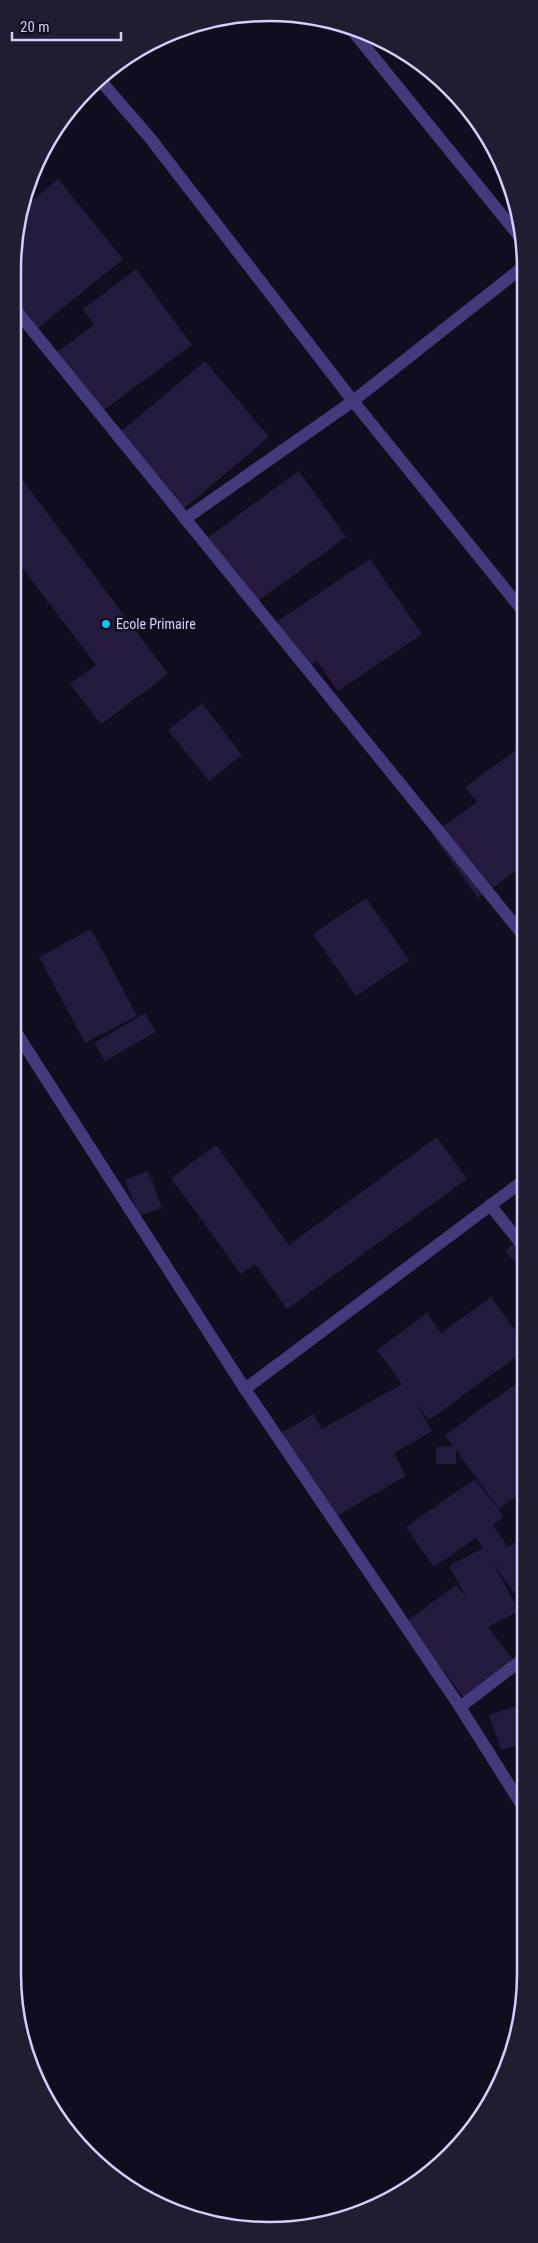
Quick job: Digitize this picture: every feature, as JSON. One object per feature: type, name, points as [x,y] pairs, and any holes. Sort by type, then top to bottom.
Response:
[{"type":"street","points":[[358,38],[514,229]]},
{"type":"street","points":[[104,85],[150,138],[353,402],[517,604]]},
{"type":"street","points":[[185,519],[353,402],[517,272]]},
{"type":"street","points":[[21,316],[517,928]]},
{"type":"street","points":[[21,1041],[245,1389],[460,1707],[517,1797]]},
{"type":"street","points":[[245,1389],[517,1185]]},
{"type":"street","points":[[490,1205],[517,1239]]},
{"type":"street","points":[[460,1707],[517,1664]]},
{"type":"building","points":[[58,179],[123,259],[32,333],[21,319],[23,237],[31,201]]},
{"type":"building","points":[[136,269],[192,345],[98,414],[53,355],[94,325],[83,309]]},
{"type":"building","points":[[205,361],[269,437],[176,515],[112,439]]},
{"type":"building","points":[[299,471],[346,537],[250,607],[203,541]]},
{"type":"building","points":[[21,478],[168,674],[101,724],[70,684],[96,665],[21,566]]},
{"type":"building","points":[[370,559],[422,634],[338,691],[317,661],[305,670],[273,624]]},
{"type":"building","points":[[202,703],[242,755],[209,781],[168,730]]},
{"type":"building","points":[[517,749],[517,870],[478,898],[432,834],[477,802],[465,787]]},
{"type":"building","points":[[366,898],[409,960],[356,996],[313,934]]},
{"type":"building","points":[[517,915],[517,927],[512,919]]},
{"type":"building","points":[[91,929],[137,1016],[85,1043],[39,957]]},
{"type":"building","points":[[145,1013],[156,1032],[105,1061],[94,1043]]},
{"type":"building","points":[[437,1137],[467,1179],[287,1309],[255,1264],[241,1274],[171,1178],[216,1145],[289,1245]]},
{"type":"building","points":[[148,1171],[162,1208],[139,1216],[125,1180]]},
{"type":"building","points":[[517,1240],[517,1264],[505,1251]]},
{"type":"building","points":[[491,1297],[517,1333],[517,1356],[429,1420],[417,1405],[432,1431],[394,1453],[406,1476],[328,1521],[279,1434],[314,1414],[322,1429],[402,1384],[377,1350],[427,1313],[441,1333]]},
{"type":"building","points":[[517,1383],[517,1496],[499,1509],[456,1450],[456,1464],[436,1464],[436,1447],[453,1446],[445,1435]]},
{"type":"building","points":[[475,1479],[504,1517],[493,1525],[508,1547],[517,1541],[517,1592],[515,1594],[493,1563],[517,1607],[517,1612],[488,1627],[514,1661],[464,1698],[406,1622],[456,1585],[466,1597],[449,1566],[483,1548],[476,1538],[434,1567],[406,1527]]},
{"type":"building","points":[[517,1706],[517,1746],[501,1750],[489,1715]]},
{"type":"place","name":"Ecole Primaire","points":[[106,624]]}]
